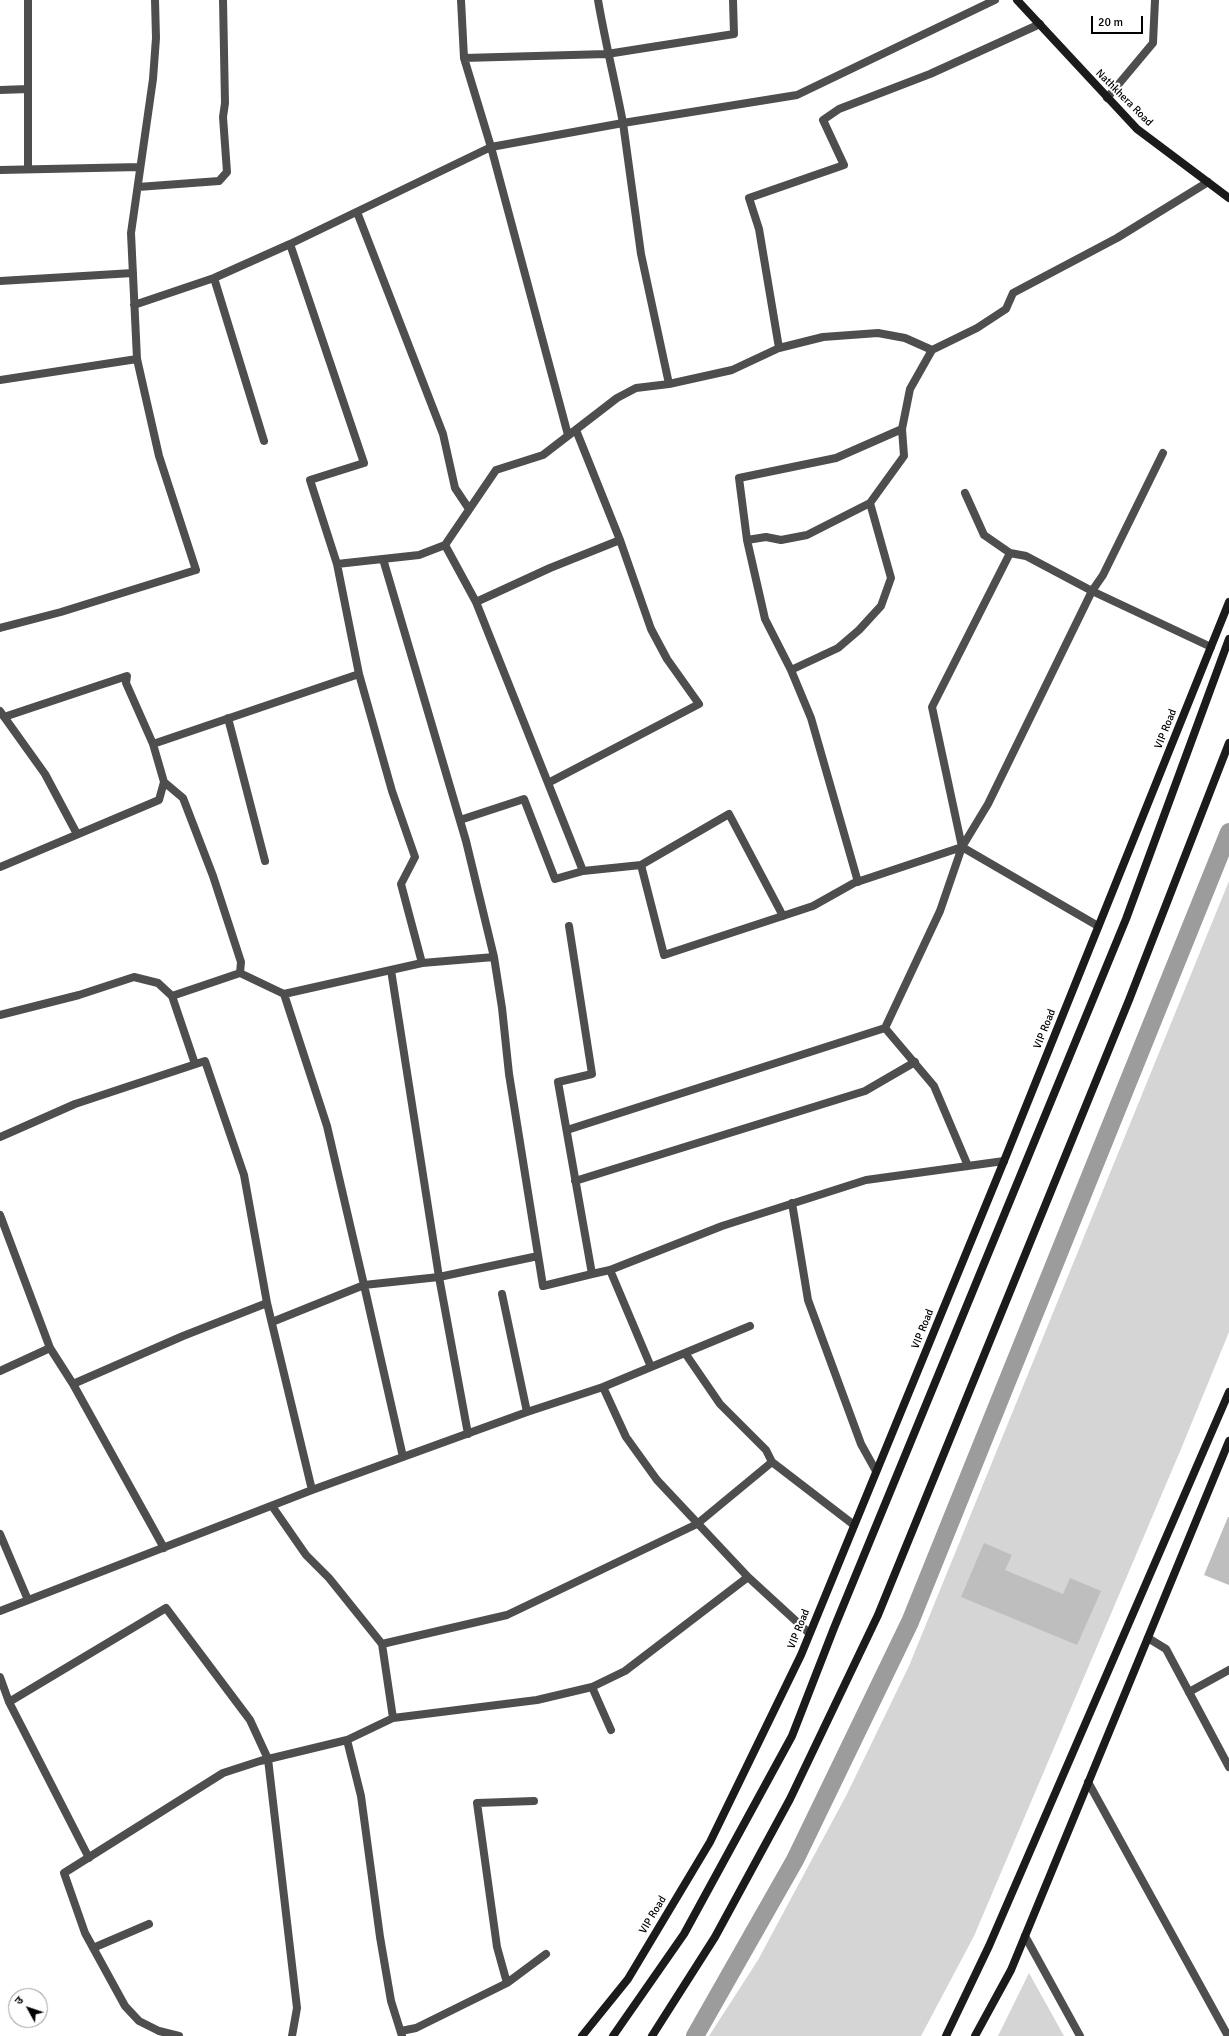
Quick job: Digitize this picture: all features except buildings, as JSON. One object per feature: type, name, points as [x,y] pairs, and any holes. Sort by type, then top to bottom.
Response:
[{"type":"street","points":[[28,0],[28,168]]},
{"type":"street","points":[[0,628],[61,612],[196,570],[160,456],[137,359],[131,233],[153,79],[156,38],[155,0]]},
{"type":"street","points":[[138,187],[219,181],[227,172],[222,117],[225,103],[223,0]]},
{"type":"street","points":[[461,0],[464,58],[491,147],[568,435]]},
{"type":"street","points":[[598,0],[607,54],[614,70],[641,254],[669,384]]},
{"type":"street","points":[[464,58],[607,54],[734,34],[733,0]]},
{"type":"street","points":[[134,305],[214,278],[290,244],[491,147],[622,123],[797,95],[996,0]]},
{"type":"street","name":"Nathkhera Road","points":[[1016,0],[1137,129],[1229,198]]},
{"type":"street","points":[[1107,98],[1154,43],[1155,0]]},
{"type":"street","points":[[779,348],[759,229],[749,198],[844,166],[823,120],[839,109],[930,74],[1040,24]]},
{"type":"street","points":[[0,90],[28,89]]},
{"type":"street","points":[[0,170],[28,168],[140,167]]},
{"type":"street","points":[[747,540],[766,537],[781,540],[807,535],[870,503],[904,456],[902,429],[910,389],[932,350],[977,328],[1006,309],[1013,293],[1118,238],[1208,182]]},
{"type":"street","points":[[357,212],[443,434],[456,488],[469,509]]},
{"type":"street","points":[[290,244],[364,463],[310,480],[337,564],[359,674],[392,790],[415,857],[401,884],[422,963]]},
{"type":"street","points":[[0,281],[133,273]]},
{"type":"street","points":[[214,278],[264,441]]},
{"type":"street","points":[[337,564],[419,555],[445,545],[496,470],[543,455],[617,398],[636,388],[669,384],[732,370],[779,348],[823,337],[878,333],[905,338],[932,350]]},
{"type":"street","points":[[0,380],[137,359]]},
{"type":"street","points":[[858,882],[811,718],[791,670],[765,619],[747,540],[739,478],[836,458],[902,429]]},
{"type":"street","points":[[548,783],[699,704],[667,659],[651,629],[620,540],[576,430]]},
{"type":"street","points":[[567,1130],[885,1028],[940,911],[962,847],[988,804],[1092,591],[1103,575],[1163,453]]},
{"type":"street","points":[[965,493],[984,535],[1010,553],[1026,556],[1092,591],[1211,647]]},
{"type":"street","points":[[791,670],[838,648],[859,630],[881,606],[891,578],[870,503]]},
{"type":"street","points":[[476,602],[550,568],[620,540]]},
{"type":"street","points":[[445,545],[476,602],[583,871]]},
{"type":"street","points":[[1010,553],[932,706],[962,847],[1098,926]]},
{"type":"street","points":[[383,559],[460,820],[494,957],[502,1008],[509,1074],[543,1286],[610,1270],[722,1226],[866,1180],[1004,1161]]},
{"type":"street","name":"VIP Road","points":[[582,2036],[628,1979],[710,1842],[801,1655],[1004,1161],[1229,602]]},
{"type":"street","points":[[613,2036],[684,1934],[792,1736],[834,1628],[1126,919],[1229,639]]},
{"type":"street","points":[[153,744],[359,674]]},
{"type":"street","points":[[0,867],[159,800],[164,782],[153,744],[126,683],[127,676],[2,714],[46,774],[77,834]]},
{"type":"street","points":[[228,718],[265,861]]},
{"type":"street","points":[[652,2036],[715,1937],[790,1799],[878,1616],[1129,1000],[1229,743]]},
{"type":"street","points":[[164,782],[184,798],[213,876],[241,962],[240,973]]},
{"type":"street","points":[[460,820],[524,799],[555,879],[583,871],[641,865],[729,814],[783,916]]},
{"type":"street","points":[[641,865],[664,955],[813,906],[858,882],[962,847]]},
{"type":"street","points":[[569,926],[592,1074],[558,1082],[592,1274]]},
{"type":"street","points":[[172,996],[240,973],[284,994],[422,963],[494,957]]},
{"type":"street","points":[[391,970],[439,1277],[468,1434]]},
{"type":"street","points":[[0,1015],[79,995],[134,977],[158,983],[172,996],[195,1064]]},
{"type":"street","points":[[284,994],[327,1126],[403,1457]]},
{"type":"street","points":[[885,1028],[934,1086],[968,1166]]},
{"type":"street","points":[[0,1137],[76,1104],[205,1061],[244,1174],[267,1303],[312,1490]]},
{"type":"street","points":[[575,1181],[865,1091],[915,1062]]},
{"type":"street","points":[[792,1204],[808,1300],[861,1444],[876,1471]]},
{"type":"street","points":[[0,1215],[50,1348],[73,1384],[164,1548]]},
{"type":"street","points":[[272,1322],[364,1285],[439,1277],[538,1256]]},
{"type":"street","points":[[610,1270],[651,1367]]},
{"type":"street","points":[[502,1294],[527,1412]]},
{"type":"street","points":[[73,1384],[183,1336],[267,1303]]},
{"type":"street","points":[[0,1611],[312,1490],[527,1412],[603,1387],[750,1326]]},
{"type":"street","points":[[0,1371],[50,1348]]},
{"type":"street","points":[[685,1353],[720,1404],[766,1450],[772,1462],[854,1525]]},
{"type":"street","points":[[603,1387],[626,1437],[657,1480],[748,1577],[809,1633]]},
{"type":"street","points":[[946,2036],[989,1946],[1229,1392]]},
{"type":"street","points":[[975,2036],[1011,1970],[1229,1441]]},
{"type":"street","points":[[382,1644],[508,1615],[697,1524],[772,1462]]},
{"type":"street","points":[[272,1506],[306,1555],[329,1578],[382,1644],[393,1718]]},
{"type":"street","points":[[0,1534],[28,1600]]},
{"type":"street","points":[[179,2036],[155,2034],[139,2021],[125,2006],[85,1933],[64,1873],[223,1773],[348,1740],[393,1718],[537,1700],[592,1687],[626,1671],[748,1577]]},
{"type":"street","points":[[9,1702],[166,1608],[250,1720],[268,1760],[297,2008],[292,2036]]},
{"type":"street","points":[[1148,1638],[1166,1649],[1229,1767]]},
{"type":"street","points":[[1189,1692],[1229,1670]]},
{"type":"street","points":[[0,1677],[9,1702],[89,1858]]},
{"type":"street","points":[[592,1687],[611,1730]]},
{"type":"street","points":[[348,1740],[361,1796],[380,1937],[391,2001],[402,2034],[507,1983],[546,1954]]},
{"type":"street","points":[[1088,1782],[1228,2036]]},
{"type":"street","points":[[507,1983],[497,1947],[477,1803],[534,1800]]},
{"type":"street","points":[[93,1948],[149,1924]]},
{"type":"street","points":[[1025,1936],[1080,2036]]},
{"type":"shaded area","points":[[1229,881],[1229,1332],[1181,1449],[974,1936],[921,2036],[709,2036],[758,1960],[847,1794],[909,1666]]},
{"type":"shaded area","points":[[1029,1973],[1064,2036],[998,2036]]},
{"type":"waterway","points":[[695,2036],[795,1860],[910,1622],[1229,832]]}]
